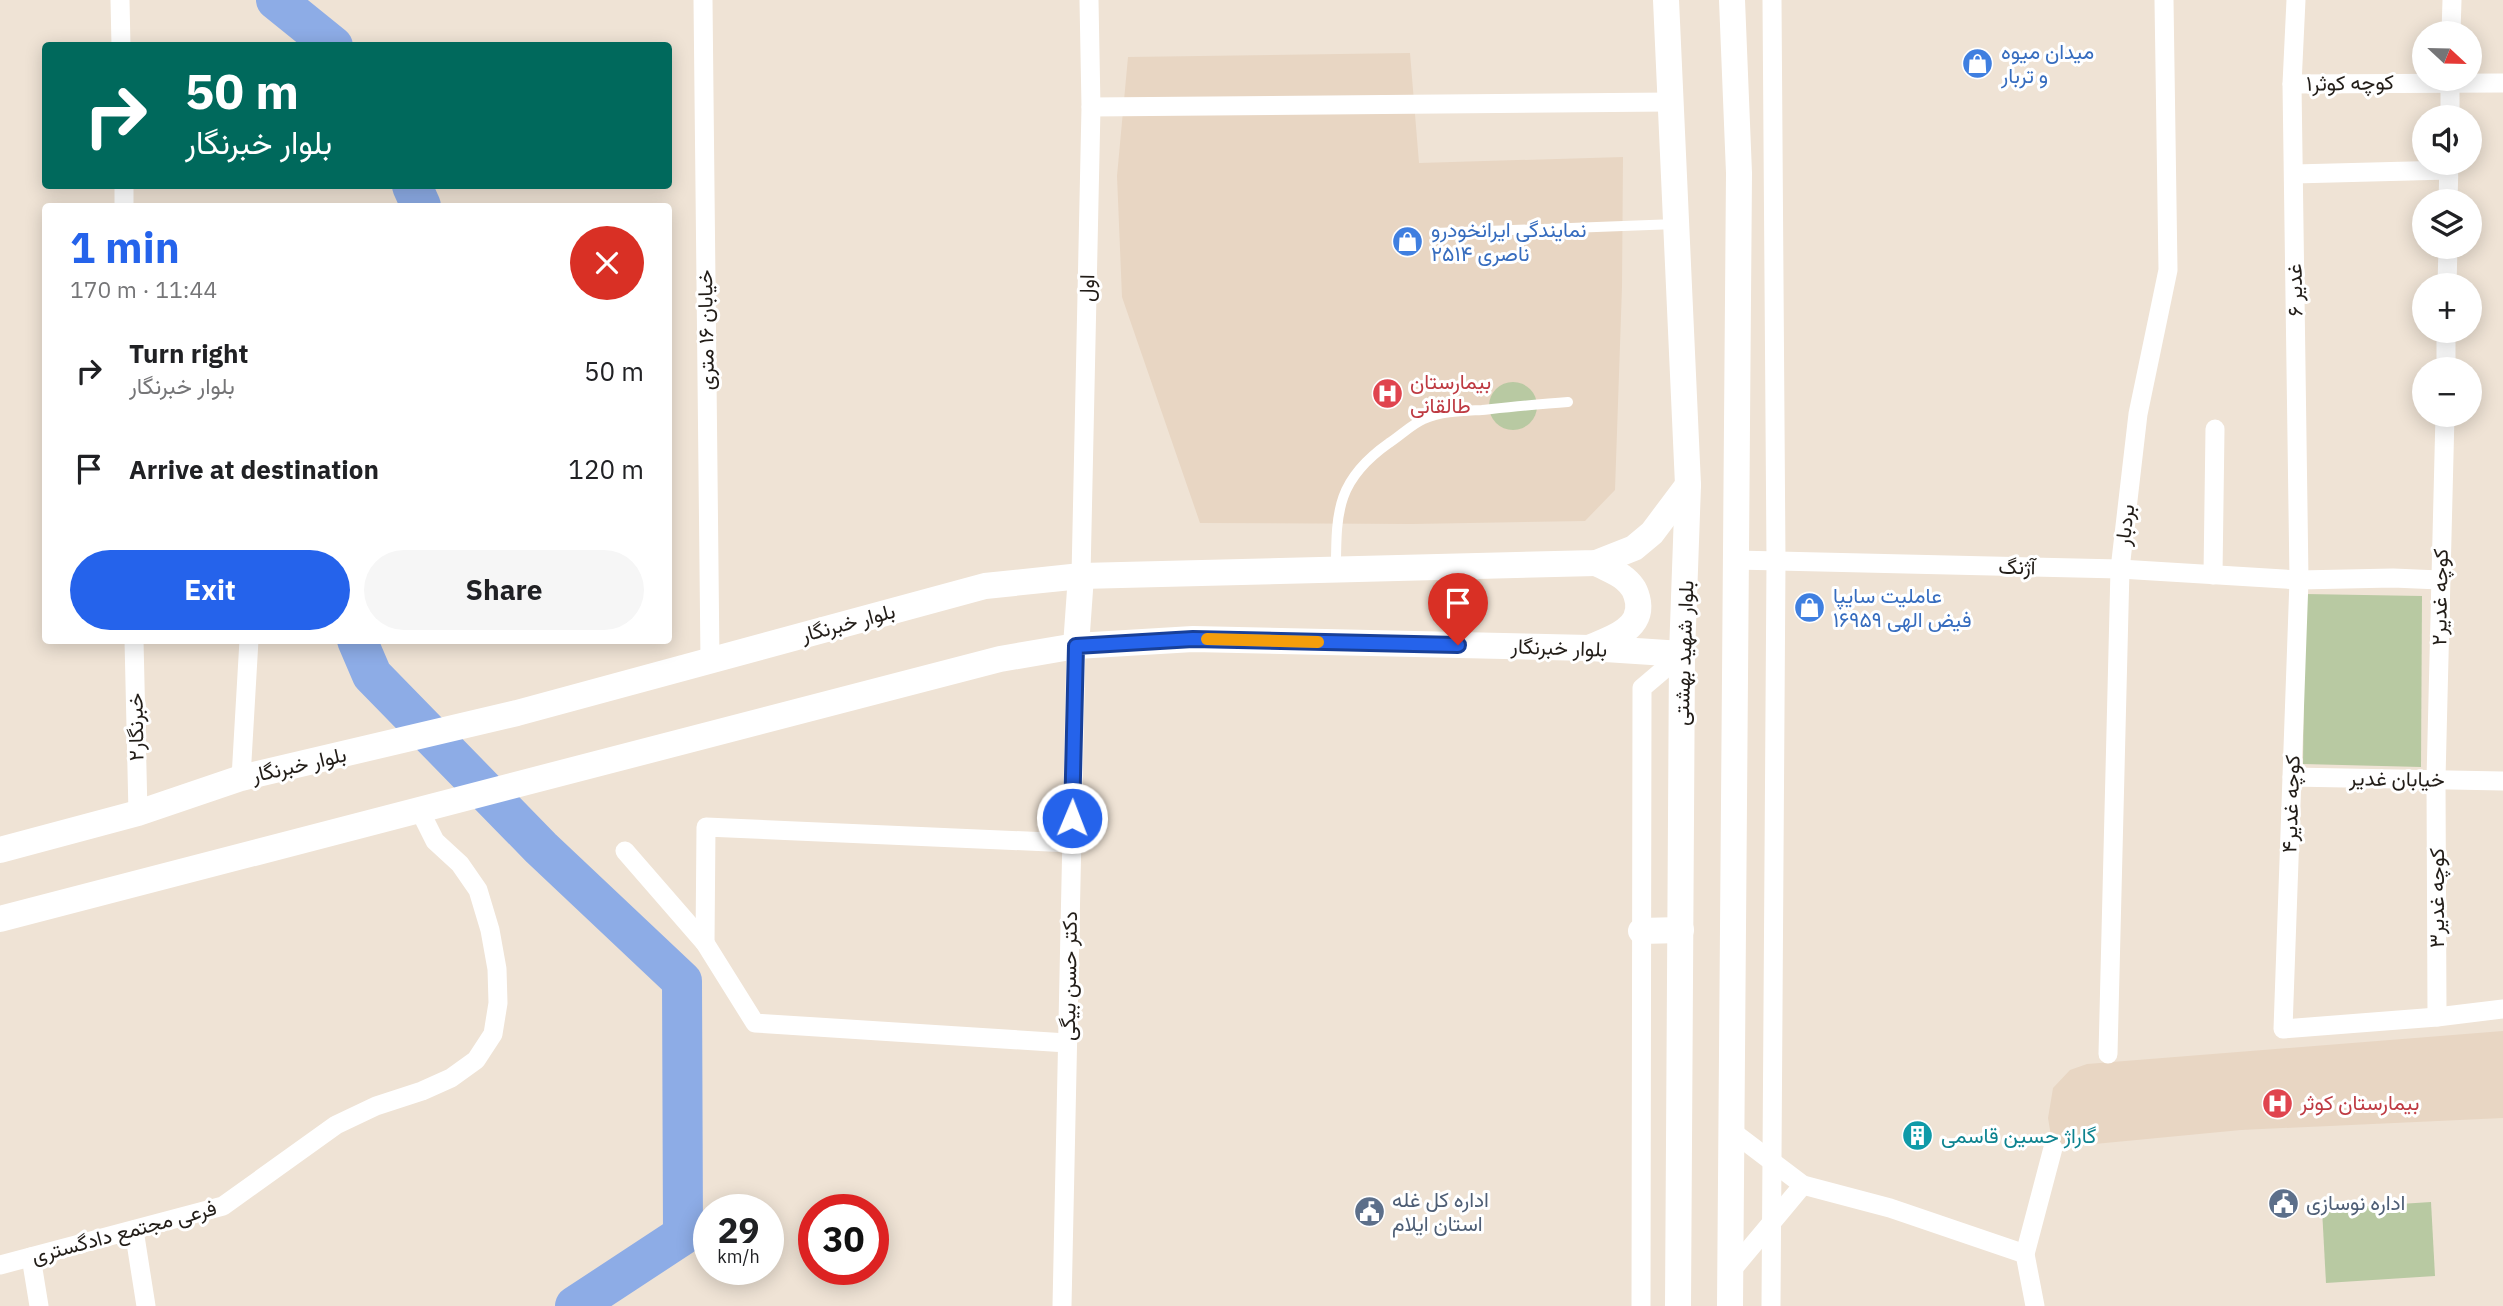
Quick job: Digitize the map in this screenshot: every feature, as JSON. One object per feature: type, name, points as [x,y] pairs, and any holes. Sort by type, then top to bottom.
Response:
[{"type":"main road","name":"بلوار شهید بهشتی","points":[[1666,0],[1688,485],[1682,654],[1678,1306]]},
{"type":"main road","points":[[1730,1306],[1739,173],[1732,0]]},
{"type":"main road","name":"بلوار خبرنگار","points":[[0,850],[138,813],[241,778],[517,713],[985,586],[1081,576],[1596,563],[1634,548],[1652,533],[1688,485]]},
{"type":"main road","points":[[1590,648],[1619,635],[1633,624],[1639,607],[1636,590],[1623,577],[1596,563]]},
{"type":"main road","points":[[1076,646],[1081,576]]},
{"type":"main road","name":"بلوار خبرنگار","points":[[0,919],[1000,659],[1076,646],[1193,639],[1590,648],[1682,654]]},
{"type":"main road","points":[[1641,931],[1681,930]]},
{"type":"street","points":[[120,0],[121,42]]},
{"type":"street","name":"خیابان ۱۶ متری","points":[[703,0],[710,661]]},
{"type":"street","name":"اول","points":[[1081,576],[1091,107],[1089,0]]},
{"type":"street","points":[[1771,1306],[1776,561],[1772,0]]},
{"type":"street","name":"بردبار","points":[[2108,1054],[2120,569],[2138,414],[2168,270],[2164,0]]},
{"type":"street","name":"غدیر ۶","points":[[2296,0],[2292,84],[2299,580]]},
{"type":"street","points":[[2451,21],[2452,0]]},
{"type":"street","name":"کوچه کوثر۱","points":[[2292,84],[2412,81]]},
{"type":"street","name":"کوچه کوثر۱","points":[[2482,82],[2503,83]]},
{"type":"street","points":[[1091,107],[1670,102]]},
{"type":"street","points":[[2294,174],[2412,169]]},
{"type":"street","name":"کوچه غدیر۲","points":[[2436,779],[2445,427]]},
{"type":"street","points":[[2213,575],[2215,429]]},
{"type":"street","name":"آژنگ","points":[[1735,560],[2120,569],[2299,580],[2440,580]]},
{"type":"street","name":"کوچه غدیر۴","points":[[2299,580],[2283,1029],[2438,1017]]},
{"type":"street","name":"خبرنگار۲","points":[[134,644],[138,813]]},
{"type":"street","points":[[241,778],[249,644]]},
{"type":"street","name":"دکتر حسن بیگی","points":[[1062,1306],[1076,646]]},
{"type":"street","points":[[1641,1306],[1642,688],[1682,654]]},
{"type":"street","name":"خیابان غدیر","points":[[2292,776],[2503,781]]},
{"type":"street","name":"کوچه غدیر۳","points":[[2436,779],[2438,1017]]},
{"type":"street","name":"فرعی مجتمع دادگستری","points":[[0,1265],[223,1206],[336,1125],[376,1106],[451,1078],[476,1060],[493,1034],[498,1003],[497,970],[490,930],[478,890],[460,864],[435,841],[420,811]]},
{"type":"street","points":[[705,943],[706,827],[1072,843]]},
{"type":"street","points":[[625,851],[705,943],[755,1023],[1067,1044]]},
{"type":"street","points":[[2438,1017],[2503,1009]]},
{"type":"street","points":[[1733,1132],[1803,1185],[1890,1209],[2025,1254]]},
{"type":"street","points":[[2035,1306],[2025,1254],[2053,1148]]},
{"type":"street","points":[[1731,1270],[1803,1185]]},
{"type":"street","points":[[134,1230],[146,1306]]},
{"type":"street","points":[[31,1257],[39,1306]]},
{"type":"lane","points":[[1434,233],[1676,224]]},
{"type":"lane","points":[[1336,569],[1336,532],[1344,494],[1354,474],[1367,459],[1424,419],[1448,413],[1568,402]]},
{"type":"shaded area","points":[[1410,53],[1419,163],[1623,157],[1622,287],[1615,490],[1585,521],[1412,524],[1200,523],[1122,297],[1117,176],[1128,57]]},
{"type":"shaded area","name":"بیمارستان کوثر","points":[[2503,1031],[2503,1118],[2241,1130],[2053,1148],[2048,1118],[2053,1088],[2070,1070],[2087,1064]]},
{"type":"green space","points":[[1513,382],[1530,389],[1537,406],[1530,423],[1513,430],[1496,423],[1489,406],[1496,389]]},
{"type":"green space","points":[[2305,594],[2422,596],[2421,767],[2303,764]]},
{"type":"green space","points":[[2431,1202],[2435,1276],[2326,1283],[2322,1209]]},
{"type":"waterway","points":[[276,0],[328,42]]},
{"type":"waterway","points":[[413,189],[420,203]]},
{"type":"waterway","points":[[359,644],[372,675],[541,848],[682,981],[683,1235],[575,1306]]},
{"type":"slow traffic","points":[[1207,639],[1318,642]]},
{"type":"place","name":"میدان میوه و تربار","points":[[1978,64]]},
{"type":"place","name":"نمایندگی ایرانخودرو ناصری ۲۵۱۴","points":[[1408,242]]},
{"type":"place","name":"بیمارستان طالقانی","points":[[1387,394]]},
{"type":"place","name":"عاملیت سایپا ۱۶۹۵۹ فیض الهی","points":[[1810,608]]},
{"type":"place","name":"بیمارستان کوثر","points":[[2277,1103]]},
{"type":"place","name":"گاراژ حسین قاسمی","points":[[1918,1136]]},
{"type":"place","name":"اداره نوسازی","points":[[2283,1203]]},
{"type":"place","name":"اداره کل غله استان ایلام","points":[[1369,1212]]},
{"type":"route","points":[[1072,818],[1076,646],[1193,639],[1458,645]]}]
